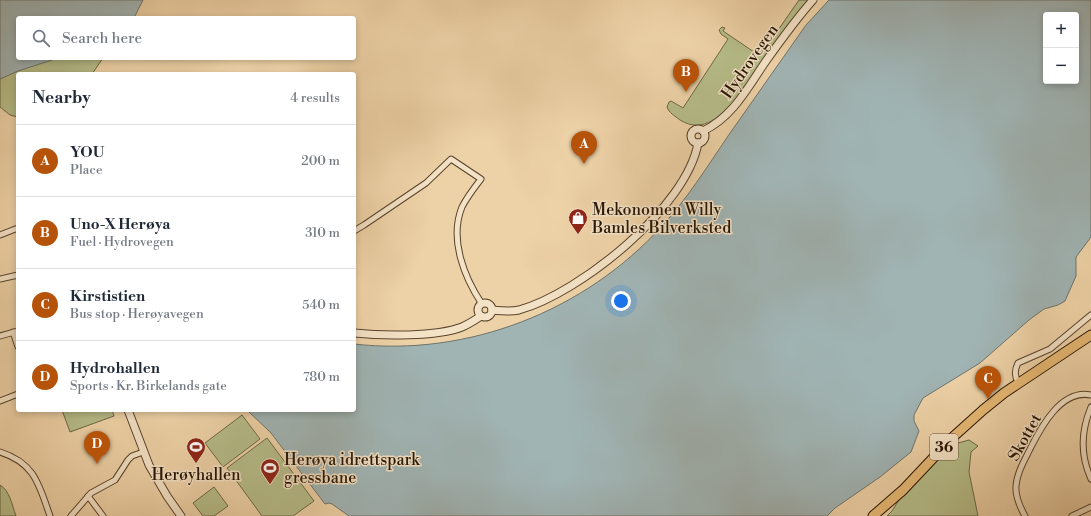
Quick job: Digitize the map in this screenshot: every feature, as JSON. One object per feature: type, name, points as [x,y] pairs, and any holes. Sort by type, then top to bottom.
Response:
[{"type":"highway","name":"36","points":[[874,516],[912,482],[953,437],[971,420],[1018,383],[1091,335]]},
{"type":"street","name":"Hydrovegen","points":[[703,131],[718,122],[732,110],[787,32],[813,0]]},
{"type":"street","points":[[492,310],[507,312],[519,310],[539,303],[584,278],[610,259],[626,246],[650,222],[678,189],[692,165],[698,143],[703,141],[705,136],[703,131],[695,129],[690,134],[691,140],[698,143]]},
{"type":"street","points":[[356,230],[426,183],[451,159],[481,179],[463,206],[457,232],[458,250],[474,289],[482,304]]},
{"type":"street","points":[[0,235],[16,229]]},
{"type":"street","points":[[0,279],[16,275]]},
{"type":"street","points":[[481,316],[478,308],[482,304],[489,304],[492,310]]},
{"type":"street","points":[[356,333],[397,335],[436,332],[461,327],[481,316],[487,317],[491,314],[492,310]]},
{"type":"street","points":[[1018,383],[1015,375],[1018,363],[1050,349],[1091,315]]},
{"type":"street","points":[[0,336],[16,332]]},
{"type":"street","points":[[0,401],[16,395]]},
{"type":"street","name":"Skottet","points":[[1025,516],[1017,496],[1016,483],[1022,466],[1042,427],[1052,413],[1070,399],[1081,395],[1091,395]]},
{"type":"street","points":[[1091,407],[1088,423],[1084,432],[1083,452],[1091,479]]},
{"type":"street","points":[[129,412],[143,452],[161,487],[181,516]]},
{"type":"street","points":[[0,452],[14,458],[28,467],[37,482],[50,516]]},
{"type":"street","points":[[71,516],[94,491],[115,480],[132,456],[143,452]]},
{"type":"street","points":[[88,496],[103,516]]},
{"type":"street","points":[[1072,516],[1091,507]]},
{"type":"green space","points":[[799,0],[809,0],[737,98],[719,116],[705,124],[697,125],[689,124],[680,120],[669,111],[667,107],[671,101],[683,108],[728,39],[721,34],[719,30],[722,27],[725,28],[723,31],[757,54],[759,51],[762,53]]},
{"type":"green space","points":[[42,60],[102,60],[93,72],[16,72],[16,116],[10,115],[0,107],[0,79],[23,67]]},
{"type":"green space","points":[[63,412],[113,412],[114,416],[70,432]]},
{"type":"green space","points":[[242,415],[260,439],[223,467],[205,443]]},
{"type":"green space","name":"Herøya idrettspark gressbane","points":[[267,438],[314,501],[293,516],[262,516],[227,468]]},
{"type":"green space","points":[[969,440],[978,446],[971,452],[969,472],[978,516],[887,516],[892,511],[912,479],[958,443]]},
{"type":"green space","points":[[0,485],[6,491],[16,516],[0,516]]},
{"type":"green space","points":[[214,487],[228,506],[214,516],[203,516],[193,503]]},
{"type":"shaded area","points":[[0,0],[143,0],[135,16],[16,16],[16,60],[52,60],[18,71],[0,79]]},
{"type":"shaded area","points":[[829,0],[1091,0],[1091,237],[1076,257],[1076,276],[1065,301],[1058,305],[1044,309],[1029,320],[980,363],[923,398],[914,415],[914,421],[919,431],[911,452],[880,477],[835,508],[827,516],[349,516],[332,504],[325,504],[271,433],[249,412],[356,412],[356,344],[397,346],[439,343],[481,335],[522,322],[561,304],[597,282],[631,256],[662,226],[680,205],[806,25]]},
{"type":"place","name":"Uno-X Herøya","points":[[686,92]]},
{"type":"place","name":"YOU","points":[[584,164]]},
{"type":"place","name":"Mekonomen Willy Bamles Bilverksted","points":[[578,235]]},
{"type":"place","name":"Kirstistien","points":[[988,399]]},
{"type":"place","name":"Hydrohallen","points":[[97,464]]},
{"type":"place","name":"Herøyhallen","points":[[196,464]]},
{"type":"place","name":"Herøya idrettspark gressbane","points":[[270,485]]}]
